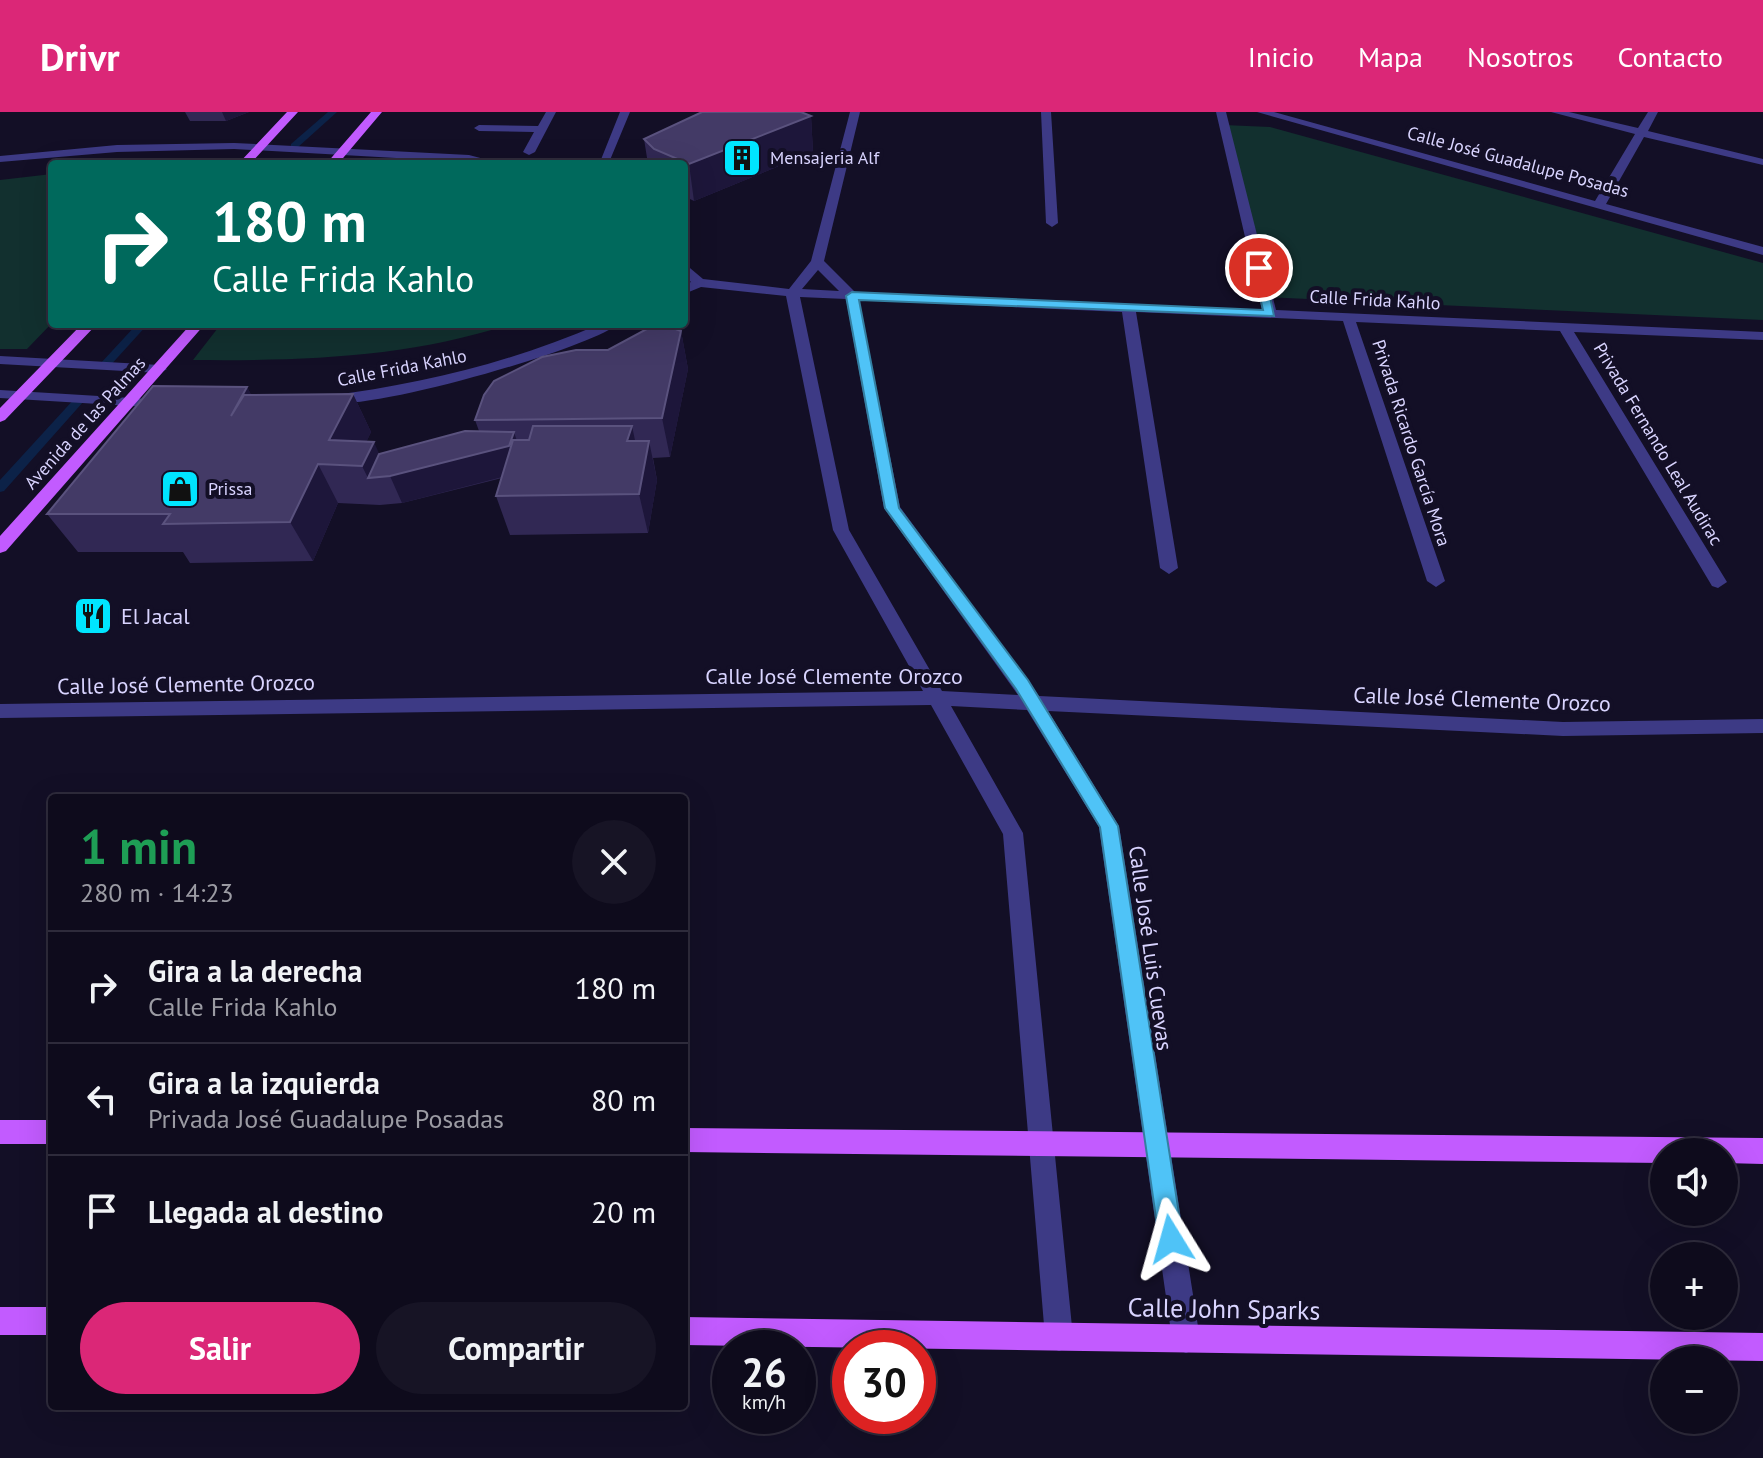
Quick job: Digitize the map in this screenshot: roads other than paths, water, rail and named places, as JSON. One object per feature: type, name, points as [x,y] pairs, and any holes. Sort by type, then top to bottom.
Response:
[{"type":"main road","points":[[248,160],[293,112]]},
{"type":"main road","points":[[335,160],[377,112]]},
{"type":"main road","points":[[0,417],[86,328]]},
{"type":"main road","name":"Avenida de las Palmas","points":[[0,547],[195,328]]},
{"type":"main road","points":[[0,1132],[48,1132]]},
{"type":"main road","points":[[688,1140],[1763,1151]]},
{"type":"main road","points":[[0,1321],[48,1321]]},
{"type":"main road","name":"Calle John Sparks","points":[[688,1331],[1763,1347]]},
{"type":"street","points":[[529,152],[551,112]]},
{"type":"street","points":[[604,160],[625,112]]},
{"type":"street","points":[[855,112],[817,262],[792,293],[841,530],[1013,833],[1059,1337]]},
{"type":"street","points":[[1046,112],[1052,223]]},
{"type":"street","points":[[1221,112],[1270,314]]},
{"type":"street","name":"Calle José Guadalupe Posadas","points":[[1262,112],[1600,203],[1763,251]]},
{"type":"street","points":[[1556,112],[1763,162]]},
{"type":"street","points":[[1600,203],[1653,112]]},
{"type":"street","points":[[479,128],[542,129]]},
{"type":"street","points":[[0,159],[59,151],[262,145],[478,160]]},
{"type":"street","points":[[0,172],[48,166]]},
{"type":"street","points":[[817,262],[852,296]]},
{"type":"street","points":[[688,271],[699,283],[688,288]]},
{"type":"street","name":"Calle Frida Kahlo","points":[[699,283],[852,296],[1763,336]]},
{"type":"street","name":"Calle José Luis Cuevas","points":[[852,296],[892,508],[1033,703],[1109,826],[1186,1339]]},
{"type":"street","points":[[1128,307],[1169,568]]},
{"type":"street","name":"Privada Ricardo García Mora","points":[[1348,317],[1436,581]]},
{"type":"street","name":"Privada Fernando Leal Audirac","points":[[1564,327],[1718,582]]},
{"type":"street","name":"Calle Frida Kahlo","points":[[317,401],[427,384],[514,363],[601,328]]},
{"type":"street","points":[[0,360],[160,369]]},
{"type":"street","points":[[0,394],[160,403]]},
{"type":"street","name":"Calle José Clemente Orozco","points":[[0,711],[935,698],[1563,729],[1763,726]]},
{"type":"waterway","points":[[294,146],[333,112]]},
{"type":"waterway","points":[[104,366],[139,328]]},
{"type":"waterway","points":[[0,488],[80,399]]},
{"type":"place","name":"Mensajeria Alf","points":[[742,158]]},
{"type":"place","name":"Prissa","points":[[180,489]]},
{"type":"place","name":"El Jacal","points":[[93,616]]}]
